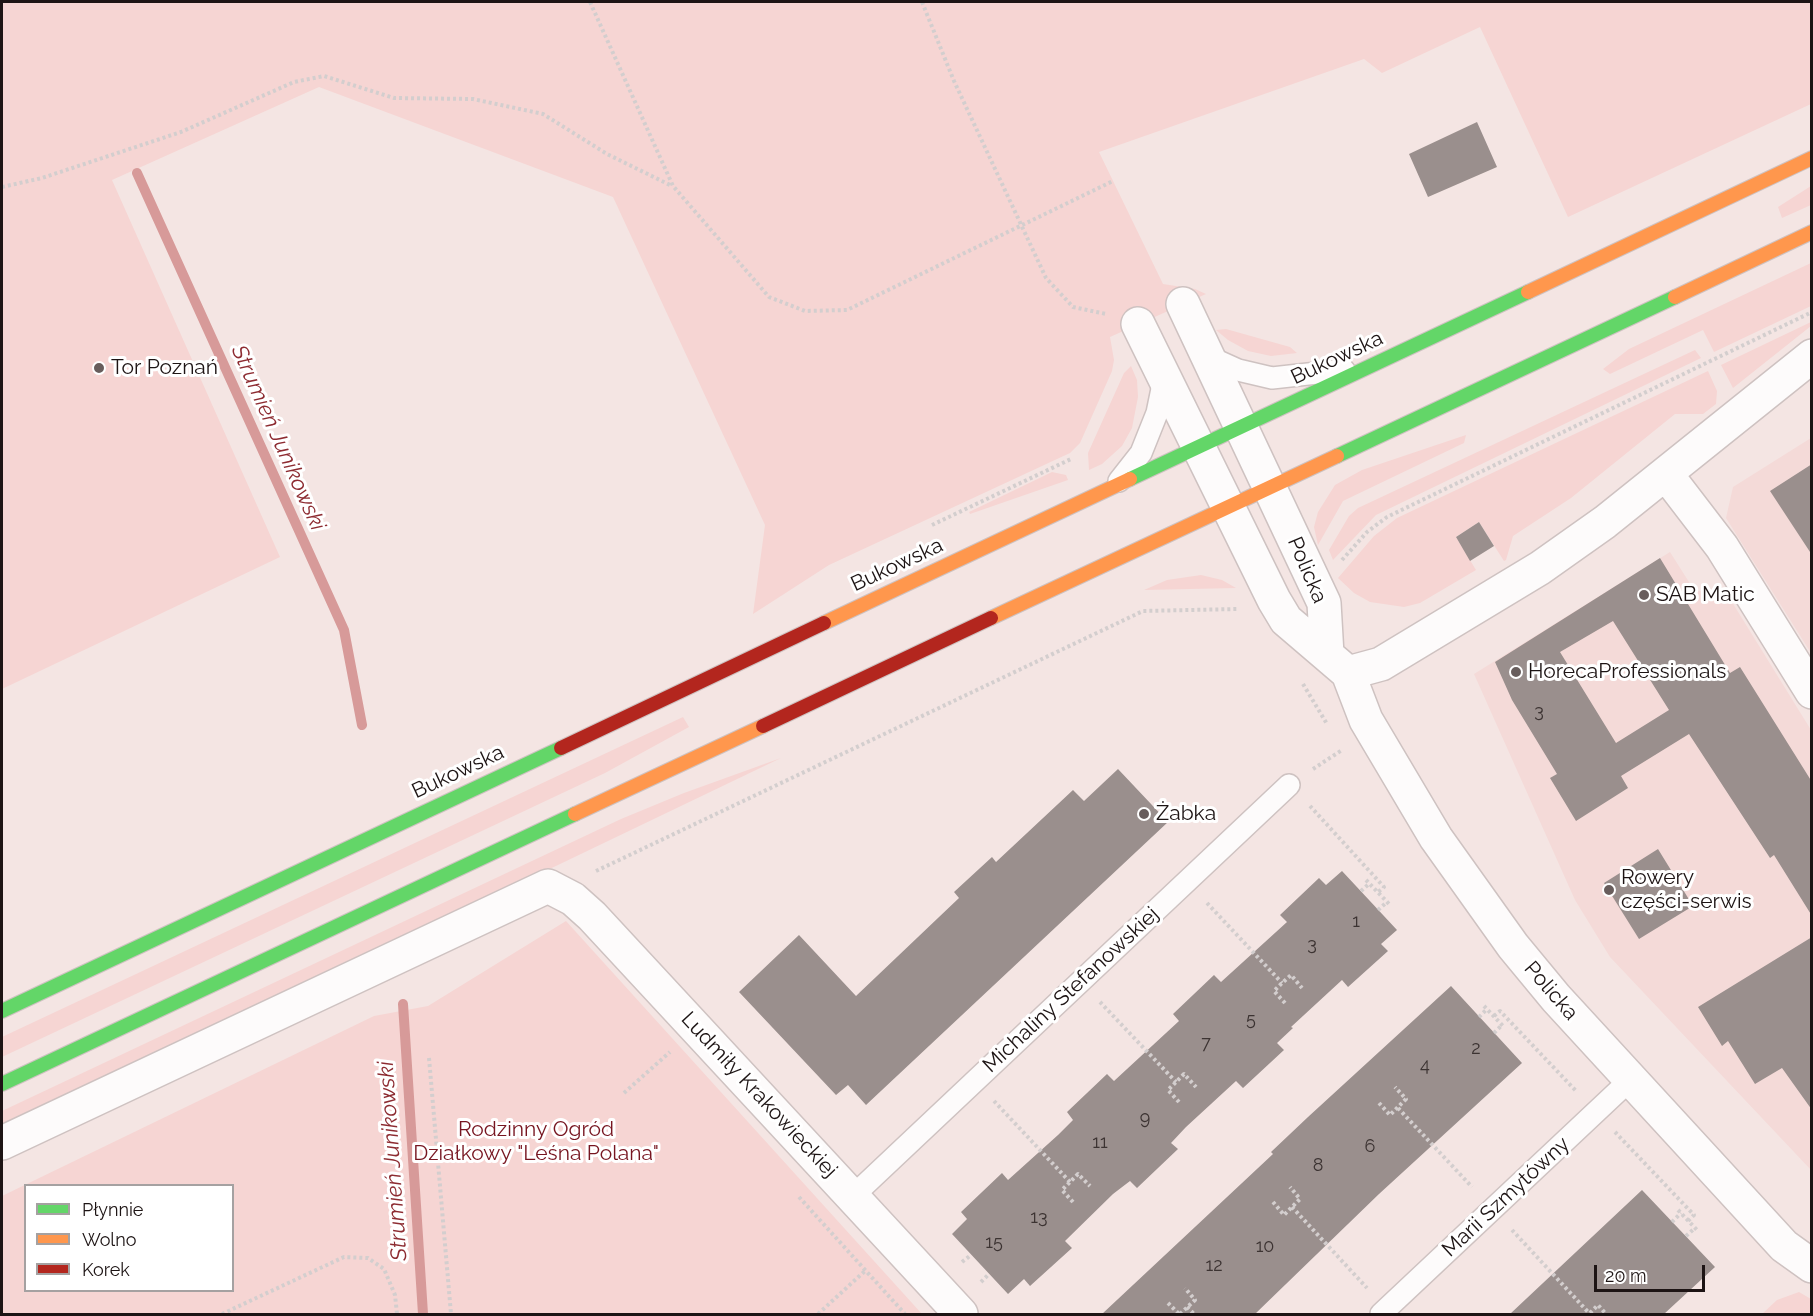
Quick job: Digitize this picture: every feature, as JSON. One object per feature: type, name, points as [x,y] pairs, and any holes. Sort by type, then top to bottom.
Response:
[{"type":"main road","name":"Bukowska","points":[[2,1011],[1812,158]]},
{"type":"main road","points":[[2,1084],[1812,232]]},
{"type":"street","name":"Policka","points":[[1183,304],[1324,603],[1337,664],[1366,720],[1436,838],[1474,894],[1545,984],[1784,1246],[1812,1266]]},
{"type":"street","name":"Policka","points":[[1138,324],[1197,447],[1286,620],[1337,664]]},
{"type":"street","points":[[1337,664],[1381,664],[1540,568],[1605,522],[1812,356]]},
{"type":"street","points":[[1666,474],[1722,547],[1812,692]]},
{"type":"street","points":[[2,1143],[548,886]]},
{"type":"street","name":"Ludmiły Krakowieckiej","points":[[548,886],[573,899],[592,916],[961,1314]]},
{"type":"lane","points":[[1207,356],[1238,370],[1272,378],[1365,368]]},
{"type":"lane","points":[[1115,485],[1141,453],[1157,413],[1164,379]]},
{"type":"lane","name":"Michaliny Stefanowskiej","points":[[854,1196],[1289,785]]},
{"type":"lane","name":"Marii Szmytówny","points":[[1384,1312],[1630,1079]]},
{"type":"path","points":[[590,2],[673,186],[769,297],[805,311],[847,310],[1113,182]]},
{"type":"path","points":[[922,2],[954,81],[1046,278],[1072,308],[1118,315],[1138,324]]},
{"type":"path","points":[[2,187],[42,178],[181,132],[294,82],[324,76],[394,98],[473,99],[543,114],[607,154],[673,186]]},
{"type":"path","points":[[1338,565],[1368,532],[1387,517],[1812,312]]},
{"type":"path","points":[[932,525],[1071,459]]},
{"type":"path","points":[[548,886],[574,881],[1143,612],[1240,609]]},
{"type":"path","points":[[1289,785],[1384,887],[1378,892]]},
{"type":"path","points":[[1187,881],[1282,983]]},
{"type":"path","points":[[1361,891],[1368,881],[1388,904],[1378,910]]},
{"type":"path","points":[[1285,1003],[1274,991],[1291,975],[1302,988]]},
{"type":"path","points":[[1080,981],[1176,1082]]},
{"type":"path","points":[[1479,1017],[1486,1007],[1503,1026],[1494,1033]]},
{"type":"path","points":[[624,1093],[675,1048]]},
{"type":"path","points":[[429,1058],[451,1314]]},
{"type":"path","points":[[1179,1102],[1168,1090],[1184,1074],[1196,1087]]},
{"type":"path","points":[[975,1081],[1070,1182]]},
{"type":"path","points":[[1379,1103],[1390,1115],[1406,1100],[1395,1087]]},
{"type":"path","points":[[1073,1202],[1062,1190],[1078,1174],[1090,1186]]},
{"type":"path","points":[[1273,1202],[1284,1215],[1300,1199],[1290,1187]]},
{"type":"path","points":[[1292,1207],[1384,1312]]},
{"type":"path","points":[[1672,1222],[1679,1211],[1696,1230],[1686,1236]]},
{"type":"path","points":[[962,1262],[971,1255]]},
{"type":"path","points":[[222,1314],[344,1257],[368,1258],[384,1269],[395,1295],[397,1314]]},
{"type":"path","points":[[818,1314],[870,1266]]},
{"type":"path","points":[[981,1282],[989,1274]]},
{"type":"path","points":[[1168,1303],[1180,1314],[1187,1308],[1195,1300],[1185,1288]]},
{"type":"path","points":[[1588,1314],[1598,1305],[1606,1314]]},
{"type":"path","points":[[1187,1308],[1194,1314]]},
{"type":"shaded area","points":[[1811,438],[1811,653],[1726,518],[1733,487]]},
{"type":"shaded area","points":[[1670,552],[1694,590],[1727,594],[1811,730],[1811,1170],[1610,957],[1575,900],[1474,674]]},
{"type":"green space","points":[[2,2],[1811,2],[1811,104],[1568,217],[1480,27],[1382,73],[1364,59],[1099,152],[1163,284],[1195,289],[1206,294],[1110,337],[1114,360],[1112,371],[1080,443],[1070,453],[829,565],[753,614],[765,525],[613,197],[319,87],[112,180],[280,557],[2,689]]},
{"type":"green space","points":[[1811,186],[1811,205],[1782,218],[1778,207]]},
{"type":"green space","points":[[1811,263],[1811,306],[1714,352],[1703,330],[1610,374],[1603,369],[1629,349]]},
{"type":"green space","points":[[1811,322],[1811,326],[1733,388],[1721,365]]},
{"type":"green space","points":[[1226,329],[1290,347],[1297,353],[1271,356],[1248,351],[1216,330]]},
{"type":"green space","points":[[1695,350],[1701,358],[1376,515],[1333,560],[1329,550],[1349,516],[1358,508]]},
{"type":"green space","points":[[1131,366],[1137,380],[1138,397],[1132,428],[1122,446],[1102,464],[1089,470],[1088,453],[1124,373]]},
{"type":"green space","points":[[1708,371],[1717,391],[1716,404],[1703,414],[1675,414],[1571,498],[1513,536],[1506,560],[1504,561],[1479,522],[1456,537],[1476,570],[1420,603],[1404,607],[1370,602],[1354,593],[1338,578],[1374,536],[1397,518]]},
{"type":"green space","points":[[1466,435],[1464,443],[1343,501],[1318,545],[1314,527],[1318,512],[1335,485],[1362,470]]},
{"type":"green space","points":[[1052,472],[1066,475],[1068,480],[970,514],[969,512]]},
{"type":"green space","points":[[1201,575],[1222,580],[1236,588],[1144,590],[1167,580]]},
{"type":"green space","points":[[683,717],[689,727],[605,773],[2,1057],[2,1037]]},
{"type":"green space","points":[[781,758],[2,1127],[2,1111],[621,819],[684,793]]},
{"type":"green space","name":"Rodzinny Ogród Działkowy \"Leśna Polana\"","points":[[566,921],[922,1314],[2,1314],[2,1196],[24,1185],[24,1292],[234,1292],[234,1184],[27,1184],[374,1016],[428,1006]]},
{"type":"green space","points":[[1799,1292],[1811,1299],[1811,1314],[1762,1314],[1777,1300]]},
{"type":"building","points":[[1477,122],[1497,167],[1428,197],[1409,154]]},
{"type":"building","points":[[1812,464],[1812,555],[1770,491]]},
{"type":"building","points":[[1479,522],[1494,546],[1470,561],[1456,537]]},
{"type":"building","points":[[1660,558],[1730,673],[1740,667],[1812,782],[1812,916],[1774,855],[1770,858],[1689,734],[1621,776],[1628,788],[1576,821],[1550,778],[1557,774],[1512,700],[1495,662]],"holes":[[[1613,621],[1669,710],[1616,743],[1560,652]]]},
{"type":"building","points":[[1118,769],[1168,822],[866,1105],[848,1085],[836,1095],[739,992],[799,935],[856,996],[959,898],[954,892],[992,857],[996,862],[1073,790],[1084,801]]},
{"type":"building","points":[[1658,849],[1693,906],[1639,939],[1604,883]]},
{"type":"building","points":[[1342,871],[1397,930],[1381,944],[1388,951],[1348,987],[1342,980],[1277,1043],[1284,1050],[1243,1088],[1236,1081],[1186,1127],[1171,1143],[1178,1149],[1137,1188],[1130,1181],[1113,1194],[1065,1241],[1072,1248],[1030,1286],[1024,1279],[1008,1294],[952,1234],[967,1219],[961,1212],[1002,1173],[1008,1180],[1058,1135],[1073,1120],[1067,1112],[1107,1074],[1114,1081],[1179,1021],[1173,1014],[1214,975],[1221,982],[1287,922],[1280,915],[1319,878],[1326,885]]},
{"type":"building","points":[[1812,937],[1812,1110],[1782,1068],[1755,1084],[1728,1041],[1722,1046],[1698,1007]]},
{"type":"building","points":[[1451,986],[1522,1063],[1379,1194],[1255,1314],[1102,1314],[1273,1154],[1271,1152],[1308,1117]]},
{"type":"building","points":[[1642,1190],[1715,1267],[1664,1314],[1510,1314]]},
{"type":"waterway","name":"Strumień Junikowski","points":[[137,173],[344,630],[362,725]]},
{"type":"waterway","name":"Strumień Junikowski","points":[[403,1004],[423,1314]]},
{"type":"traffic: fast","points":[[1130,479],[1528,292]]},
{"type":"traffic: fast","points":[[1337,456],[1675,297]]},
{"type":"traffic: fast","points":[[2,1011],[561,748]]},
{"type":"traffic: fast","points":[[2,1084],[575,814]]},
{"type":"traffic: slow","points":[[1528,292],[1812,158]]},
{"type":"traffic: slow","points":[[1675,297],[1812,232]]},
{"type":"traffic: slow","points":[[991,618],[1337,456]]},
{"type":"traffic: slow","points":[[824,623],[1130,479]]},
{"type":"traffic: slow","points":[[575,814],[763,726]]},
{"type":"traffic: jam","points":[[763,726],[991,618]]},
{"type":"traffic: jam","points":[[561,748],[824,623]]},
{"type":"place","name":"Tor Poznań","points":[[99,368]]},
{"type":"place","name":"SAB Matic","points":[[1644,595]]},
{"type":"place","name":"HorecaProfessionals","points":[[1516,672]]},
{"type":"place","name":"Żabka","points":[[1144,814]]},
{"type":"place","name":"Rowery części-serwis","points":[[1609,890]]}]
